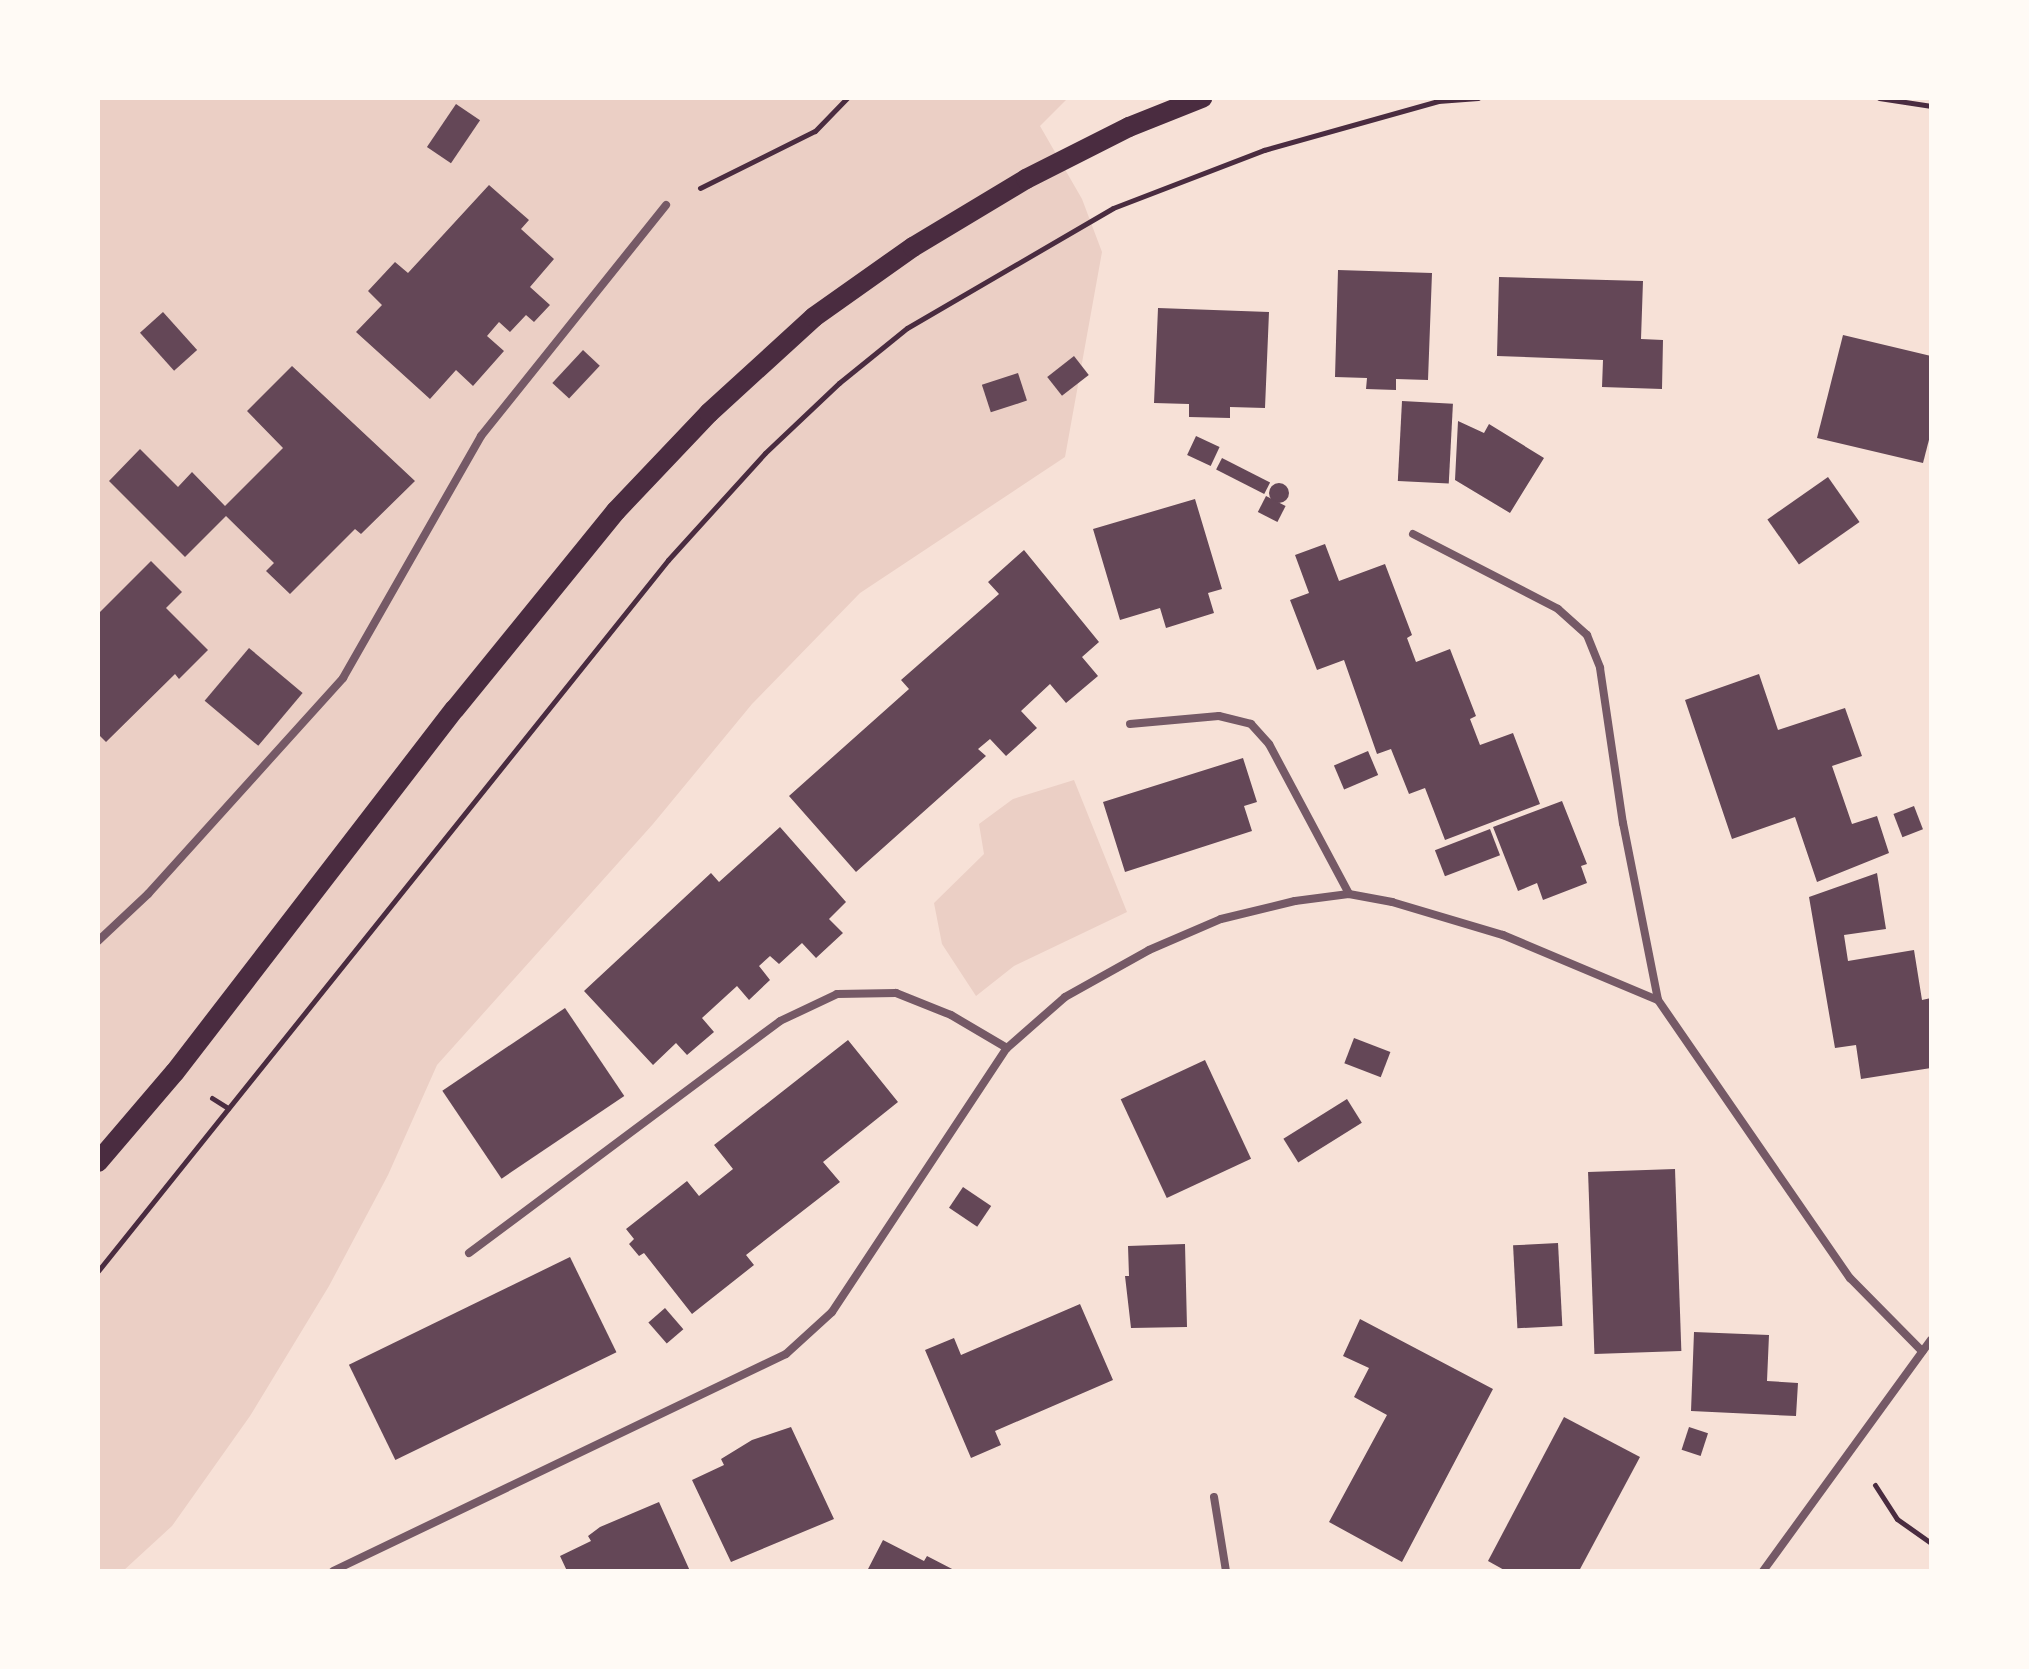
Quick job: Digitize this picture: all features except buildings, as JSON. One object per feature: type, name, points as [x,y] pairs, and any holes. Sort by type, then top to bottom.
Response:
[{"type":"main road","points":[[98,1162],[175,1072],[455,709],[606,523],[709,413],[814,317],[913,247],[1026,179],[1129,127],[1202,98]]},
{"type":"street","points":[[98,941],[148,894],[343,678],[481,436],[666,205]]},
{"type":"street","points":[[1413,534],[1558,609],[1587,635],[1600,668],[1623,823],[1658,1000],[1850,1278],[1922,1351]]},
{"type":"street","points":[[1130,724],[1219,716],[1251,724],[1269,744],[1349,894]]},
{"type":"street","points":[[333,1571],[786,1354],[832,1312],[1007,1048],[1065,997],[1149,950],[1221,919],[1349,894],[1503,935],[1658,1000]]},
{"type":"street","points":[[469,1253],[780,1021],[837,994],[896,993],[951,1015],[1007,1048]]},
{"type":"street","points":[[1763,1571],[1931,1340]]},
{"type":"street","points":[[1214,1497],[1226,1571]]},
{"type":"path","points":[[666,205],[815,131],[847,98]]},
{"type":"path","points":[[98,1271],[668,560],[765,453],[839,383],[907,328],[1113,208],[1264,150],[1438,101],[1478,98]]},
{"type":"path","points":[[1879,98],[1931,106]]},
{"type":"path","points":[[1849,1454],[1897,1519],[1931,1543]]},
{"type":"shaded area","points":[[98,98],[1068,98],[1040,126],[1082,199],[1102,252],[1065,457],[860,593],[752,704],[653,824],[437,1065],[388,1175],[329,1286],[250,1416],[172,1526],[123,1571],[98,1571]]},
{"type":"shaded area","points":[[1074,780],[1127,912],[1014,966],[976,996],[942,944],[934,903],[984,854],[979,824],[1013,799]]}]
